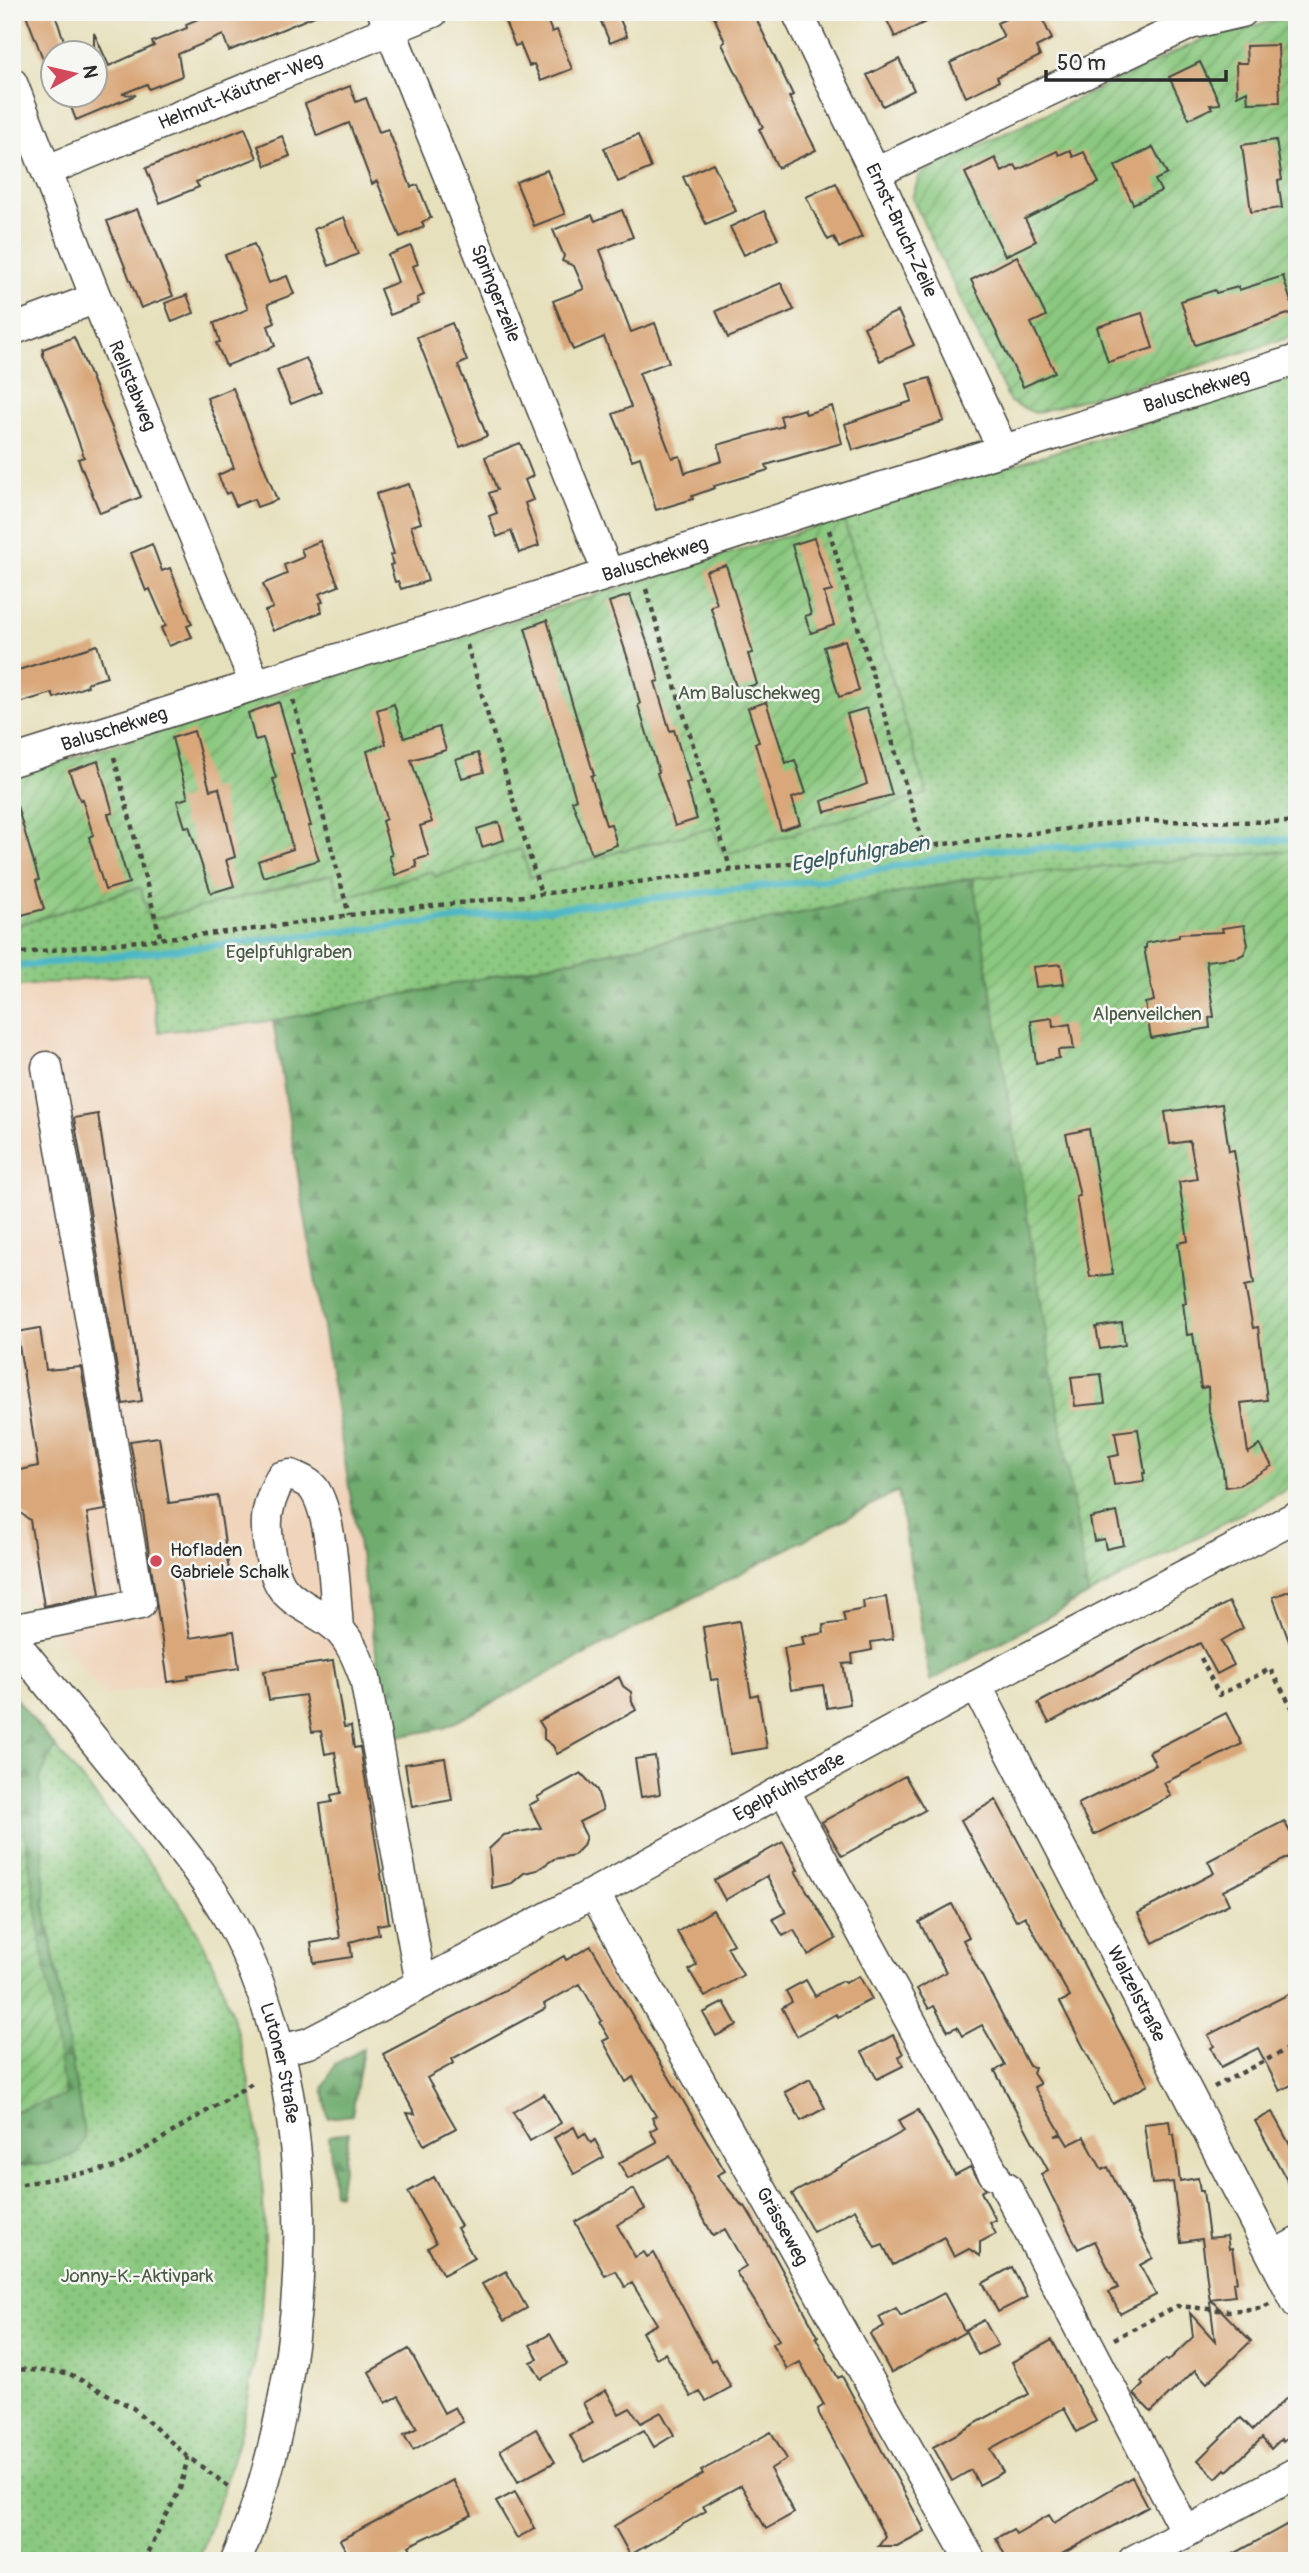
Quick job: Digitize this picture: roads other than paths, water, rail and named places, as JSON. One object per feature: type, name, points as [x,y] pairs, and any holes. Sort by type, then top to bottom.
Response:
[{"type":"street","name":"Helmut-Käutner-Weg","points":[[48,170],[386,21],[433,12]]},
{"type":"street","name":"Ernst-Bruch-Zeile","points":[[797,12],[1003,450]]},
{"type":"street","points":[[875,173],[1190,24],[1242,12]]},
{"type":"street","name":"Springerzeile","points":[[386,21],[608,573]]},
{"type":"street","name":"Rellstabweg","points":[[12,83],[96,298],[254,685]]},
{"type":"street","points":[[12,330],[96,298]]},
{"type":"street","name":"Baluschekweg","points":[[12,761],[821,506],[1297,360]]},
{"type":"street","points":[[12,1630],[140,1604],[47,1067]]},
{"type":"street","name":"Egelpfuhlstraße","points":[[280,2050],[309,2043],[1297,1516]]},
{"type":"street","points":[[338,1629],[351,1645],[365,1678],[421,1984]]},
{"type":"street","name":"Lutoner Straße","points":[[12,1639],[200,1874],[243,1946],[271,2017],[280,2050],[298,2190],[297,2301],[289,2368],[272,2452],[257,2506],[236,2561]]},
{"type":"street","name":"Walzelstraße","points":[[976,1685],[1191,2099],[1285,2250],[1287,2301]]},
{"type":"street","points":[[783,1790],[1000,2180],[1186,2532]]},
{"type":"street","name":"Grässeweg","points":[[594,1893],[971,2561]]},
{"type":"street","points":[[1133,2561],[1297,2472]]},
{"type":"waterway","name":"Egelpfuhlgraben","points":[[12,967],[821,880],[985,850],[1297,839]]},
{"type":"place","name":"Hofladen Gabriele Schalk","points":[[156,1561]]},
{"type":"park label","name":"Am Baluschekweg","points":[[749,693]]},
{"type":"park label","name":"Alpenveilchen","points":[[1147,1014]]},
{"type":"park label","name":"Jonny-K.-Aktivpark","points":[[137,2276]]}]
